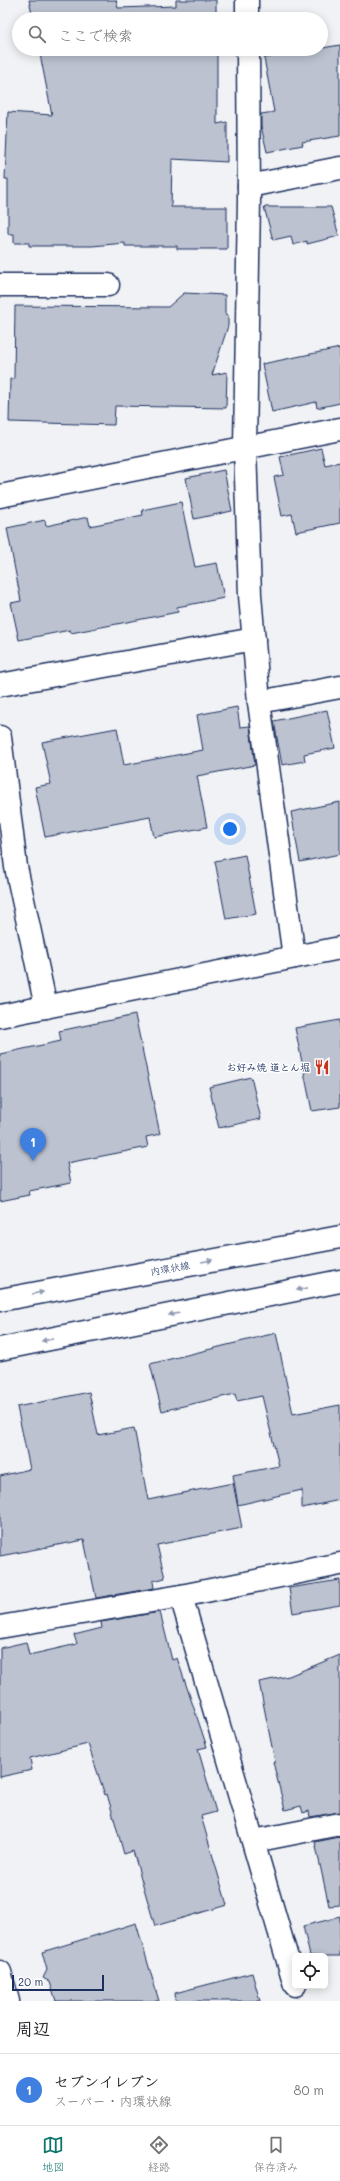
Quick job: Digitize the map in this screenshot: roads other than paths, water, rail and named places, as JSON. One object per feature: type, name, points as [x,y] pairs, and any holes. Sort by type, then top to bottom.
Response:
[{"type":"street","points":[[247,0],[247,12]]},
{"type":"street","points":[[248,56],[249,186],[245,448],[250,595],[259,702],[294,958]]},
{"type":"street","points":[[249,186],[340,168]]},
{"type":"street","points":[[0,285],[108,285]]},
{"type":"street","points":[[0,496],[340,429]]},
{"type":"street","points":[[0,685],[254,639]]},
{"type":"street","points":[[259,702],[340,687]]},
{"type":"street","points":[[0,737],[16,867],[46,1007]]},
{"type":"street","points":[[0,1016],[340,948]]},
{"type":"street","name":"内環状線","points":[[0,1300],[340,1237]]},
{"type":"street","points":[[0,1349],[340,1281]]},
{"type":"street","points":[[0,1627],[181,1596],[340,1564]]},
{"type":"street","points":[[181,1596],[254,1841],[292,1975]]},
{"type":"street","points":[[254,1841],[340,1824]]},
{"type":"street","points":[[0,1972],[8,2001]]},
{"type":"street","points":[[296,1989],[300,2001]]},
{"type":"place","name":"お好み焼 道とん堀","points":[[322,1067]]},
{"type":"place","name":"セブンイレブン","points":[[33,1161]]}]
